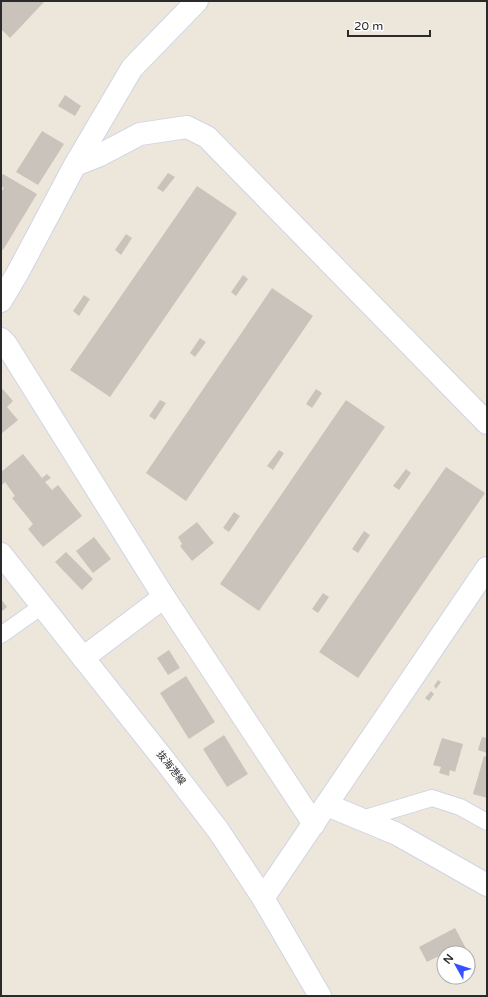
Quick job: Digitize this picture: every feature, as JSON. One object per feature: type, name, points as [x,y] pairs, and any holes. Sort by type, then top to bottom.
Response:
[{"type":"street","points":[[1,301],[75,165],[132,68],[197,1]]},
{"type":"street","points":[[75,165],[100,155],[140,134],[187,127],[207,137],[487,423]]},
{"type":"street","points":[[1,339],[6,344],[164,597],[314,824]]},
{"type":"street","name":"抜海港線","points":[[1,554],[165,760],[218,830],[263,898],[320,996]]},
{"type":"street","points":[[263,898],[487,568]]},
{"type":"street","points":[[83,658],[164,597]]},
{"type":"street","points":[[327,805],[396,834],[487,885]]},
{"type":"lane","points":[[1,635],[42,606]]},
{"type":"lane","points":[[362,820],[432,798],[460,807],[487,822]]},
{"type":"building","points":[[1,1],[45,1],[10,38],[1,29]]},
{"type":"building","points":[[65,95],[81,106],[75,116],[58,106]]},
{"type":"building","points":[[42,131],[64,144],[38,185],[16,172]]},
{"type":"building","points":[[168,173],[175,177],[163,192],[157,188]]},
{"type":"building","points":[[3,174],[37,194],[3,250],[1,249],[1,192],[4,188],[1,186],[1,177]]},
{"type":"building","points":[[197,186],[237,213],[110,397],[70,370]]},
{"type":"building","points":[[126,234],[132,238],[121,255],[115,250]]},
{"type":"building","points":[[243,275],[248,279],[236,296],[231,292]]},
{"type":"building","points":[[272,288],[313,316],[186,501],[146,473]]},
{"type":"building","points":[[84,295],[90,299],[79,316],[73,311]]},
{"type":"building","points":[[200,338],[206,342],[195,357],[190,353]]},
{"type":"building","points":[[1,387],[13,401],[7,407],[18,420],[1,434]]},
{"type":"building","points":[[316,389],[322,393],[312,408],[306,404]]},
{"type":"building","points":[[160,400],[166,403],[155,420],[149,416]]},
{"type":"building","points":[[346,400],[385,427],[259,611],[220,584]]},
{"type":"building","points":[[279,450],[284,453],[273,470],[267,466]]},
{"type":"building","points":[[23,454],[42,478],[47,474],[51,478],[45,482],[52,490],[58,485],[82,516],[43,547],[28,529],[33,524],[12,498],[15,496],[5,482],[1,486],[1,472]]},
{"type":"building","points":[[446,467],[485,493],[358,678],[319,652]]},
{"type":"building","points":[[406,469],[411,473],[399,490],[393,486]]},
{"type":"building","points":[[234,512],[240,516],[229,532],[223,528]]},
{"type":"building","points":[[197,522],[214,543],[192,561],[180,546],[182,544],[178,537]]},
{"type":"building","points":[[364,531],[370,535],[358,553],[352,549]]},
{"type":"building","points":[[94,537],[111,559],[93,573],[76,551]]},
{"type":"building","points":[[66,552],[93,579],[82,590],[55,562]]},
{"type":"building","points":[[323,593],[329,597],[318,613],[312,609]]},
{"type":"building","points":[[1,599],[7,607],[1,612]]},
{"type":"building","points":[[169,650],[180,668],[168,675],[157,658]]},
{"type":"building","points":[[186,676],[215,722],[189,739],[160,693]]},
{"type":"building","points":[[438,680],[441,682],[436,689],[434,686]]},
{"type":"building","points":[[431,691],[434,694],[429,701],[425,698]]},
{"type":"building","points":[[224,735],[248,774],[227,787],[203,749]]},
{"type":"building","points":[[482,737],[487,738],[487,753],[478,750]]},
{"type":"building","points":[[442,738],[463,744],[455,772],[450,770],[449,776],[439,773],[441,767],[433,765]]},
{"type":"building","points":[[484,756],[487,757],[487,798],[473,794]]},
{"type":"building","points":[[455,928],[464,945],[436,945],[436,958],[427,962],[419,947]]}]
